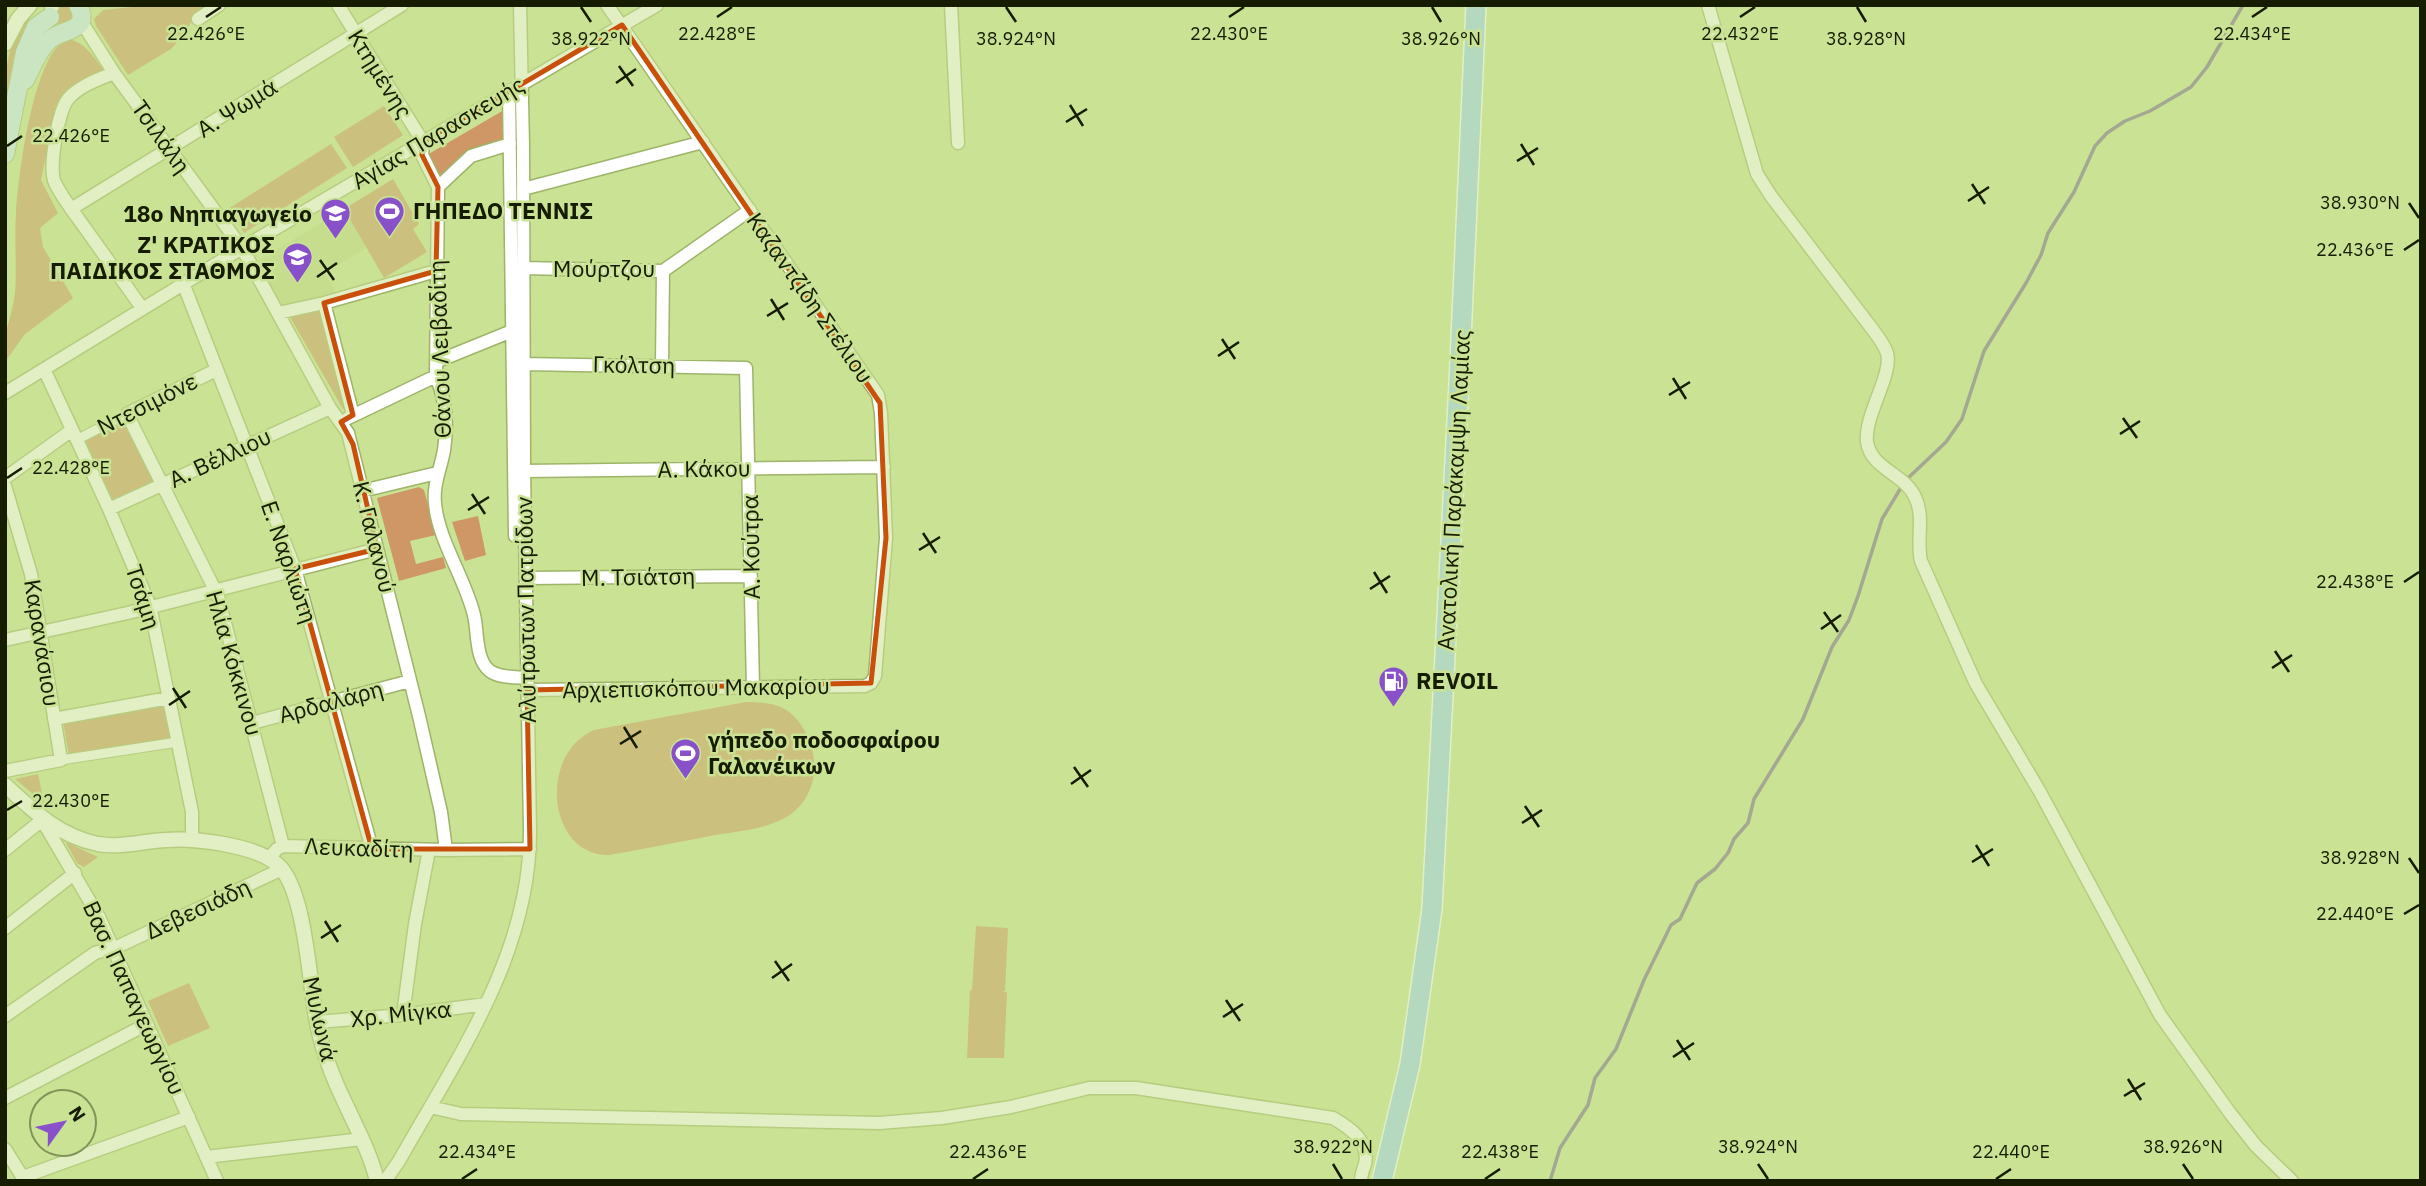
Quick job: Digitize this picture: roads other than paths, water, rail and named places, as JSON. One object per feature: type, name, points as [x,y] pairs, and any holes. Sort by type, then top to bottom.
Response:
[{"type":"main road","name":"Ανατολική Παράκαμψη Λαμίας","points":[[1382,1181],[1410,1064],[1429,947],[1460,370],[1476,5]]},
{"type":"main road","points":[[52,8],[54,27],[77,18]]},
{"type":"main road","points":[[5,154],[21,64],[36,27],[52,8]]},
{"type":"main road","points":[[17,96],[40,51],[50,39],[77,18]]},
{"type":"street","points":[[5,44],[18,19],[30,5]]},
{"type":"street","points":[[198,19],[219,5]]},
{"type":"street","name":"Κτημένης","points":[[338,5],[423,142]]},
{"type":"street","name":"Α. Ψωμά","points":[[71,209],[402,5]]},
{"type":"street","name":"Αλύτρωτων Πατρίδων","points":[[385,1181],[430,1107],[486,1004],[513,940],[526,886],[530,849],[520,5]]},
{"type":"street","name":"Καζαντζίδη Στέλιου","points":[[607,5],[878,396],[884,467],[886,559],[875,676],[872,683],[865,686]]},
{"type":"street","name":"Αγίας Παρασκευής","points":[[5,393],[242,248],[657,5]]},
{"type":"street","points":[[951,5],[958,143]]},
{"type":"street","points":[[1708,5],[1757,174],[1886,350],[1886,367],[1869,422],[1868,446],[1874,458],[1905,482],[1917,500],[1921,561],[1964,662],[2046,803],[2160,1015],[2256,1146],[2292,1181]]},
{"type":"street","name":"Τσιλάλη","points":[[77,18],[84,38],[98,56],[106,60],[242,248]]},
{"type":"street","points":[[114,73],[74,94],[62,110],[52,173],[54,182],[71,209],[142,308]]},
{"type":"street","points":[[509,91],[515,536]]},
{"type":"street","name":"Θάνου Λειβαδίτη","points":[[423,142],[422,155],[438,187],[436,376],[444,394],[446,410],[444,450],[437,473],[435,505],[472,607],[481,658],[490,672],[527,684]]},
{"type":"street","points":[[523,189],[702,142]]},
{"type":"street","points":[[438,187],[471,156],[510,144]]},
{"type":"street","name":"Μούρτζου","points":[[523,268],[663,271],[750,210]]},
{"type":"street","name":"Κ. Γαλανού","points":[[242,248],[330,408],[353,444],[362,491],[441,812],[446,850]]},
{"type":"street","points":[[278,313],[324,303],[436,271]]},
{"type":"street","points":[[662,365],[663,271]]},
{"type":"street","name":"Ε. Ναρλιώτη","points":[[184,283],[295,569],[372,849]]},
{"type":"street","points":[[324,303],[353,415]]},
{"type":"street","points":[[438,361],[512,331]]},
{"type":"street","name":"Γκόλτση","points":[[523,364],[744,366]]},
{"type":"street","name":"Α. Κούτρα","points":[[744,366],[747,373],[750,468],[752,687]]},
{"type":"street","name":"Τσάμη","points":[[44,369],[109,509],[150,606],[194,822],[192,841]]},
{"type":"street","name":"Ντεσιμόνε","points":[[75,434],[127,414],[216,370]]},
{"type":"street","points":[[341,422],[436,376]]},
{"type":"street","name":"Α. Βέλλιου","points":[[109,509],[246,444],[330,408]]},
{"type":"street","name":"Ηλία Κόκκινου","points":[[127,414],[215,589],[283,846]]},
{"type":"street","points":[[5,478],[75,434]]},
{"type":"street","name":"Α. Κάκου","points":[[524,471],[884,467]]},
{"type":"street","points":[[362,491],[437,473]]},
{"type":"street","name":"Καρανάσιου","points":[[5,486],[32,574],[61,760]]},
{"type":"street","points":[[5,640],[377,549]]},
{"type":"street","name":"Μ. Τσιάτση","points":[[526,578],[751,576]]},
{"type":"street","name":"Αρδαλάρη","points":[[252,723],[410,681]]},
{"type":"street","name":"Αρχιεπισκόπου Μακαρίου","points":[[527,684],[865,686]]},
{"type":"street","points":[[54,719],[169,698]]},
{"type":"street","points":[[5,771],[178,742]]},
{"type":"street","points":[[8,792],[42,820],[71,835],[106,845],[192,841],[229,846],[269,858]]},
{"type":"street","points":[[5,849],[42,820]]},
{"type":"street","name":"Βασ. Παπαγεωργίου","points":[[42,820],[75,873],[113,948],[217,1181]]},
{"type":"street","name":"Λευκαδίτη","points":[[269,858],[276,849],[283,846],[429,850],[530,849]]},
{"type":"street","points":[[403,1015],[415,924],[429,850]]},
{"type":"street","name":"Μυλωνά","points":[[269,858],[282,869],[295,891],[317,1022],[327,1061],[362,1139],[377,1181]]},
{"type":"street","name":"Δεβεσιάδη","points":[[5,1016],[95,953],[113,948],[282,869]]},
{"type":"street","points":[[5,928],[75,873]]},
{"type":"street","name":"Χρ. Μίγκα","points":[[317,1022],[403,1015],[486,1004]]},
{"type":"street","points":[[5,1098],[147,1024]]},
{"type":"street","points":[[430,1107],[461,1115],[879,1123],[942,1118],[1011,1107],[1089,1088],[1136,1088],[1333,1118],[1353,1130],[1360,1139],[1366,1161],[1361,1181]]},
{"type":"street","points":[[5,1176],[23,1177],[189,1116]]},
{"type":"street","points":[[206,1157],[362,1139]]},
{"type":"street","points":[[5,1149],[23,1177]]},
{"type":"waterway","points":[[1906,480],[1946,442],[1962,419],[1984,351],[2026,283],[2041,255],[2048,233],[2074,192],[2095,146],[2107,133],[2125,121],[2150,111],[2191,87],[2207,67],[2243,5]]},
{"type":"waterway","points":[[1550,1181],[1560,1148],[1588,1105],[1595,1078],[1616,1049],[1644,980],[1671,925],[1680,919],[1697,883],[1715,869],[1748,823],[1754,799],[1803,719],[1832,647],[1849,620],[1882,519],[1902,486]]},
{"type":"place","name":"ΓΗΠΕΔΟ ΤΕΝΝΙΣ","points":[[390,238]]},
{"type":"place","name":"18ο Νηπιαγωγείο","points":[[335,241]]},
{"type":"place","name":"Ζ' ΚΡΑΤΙΚΟΣ ΠΑΙΔΙΚΟΣ ΣΤΑΘΜΟΣ","points":[[298,285]]},
{"type":"place","name":"REVOIL","points":[[1393,708]]},
{"type":"place","name":"γήπεδο ποδοσφαίρου Γαλανέικων","points":[[685,780]]}]
